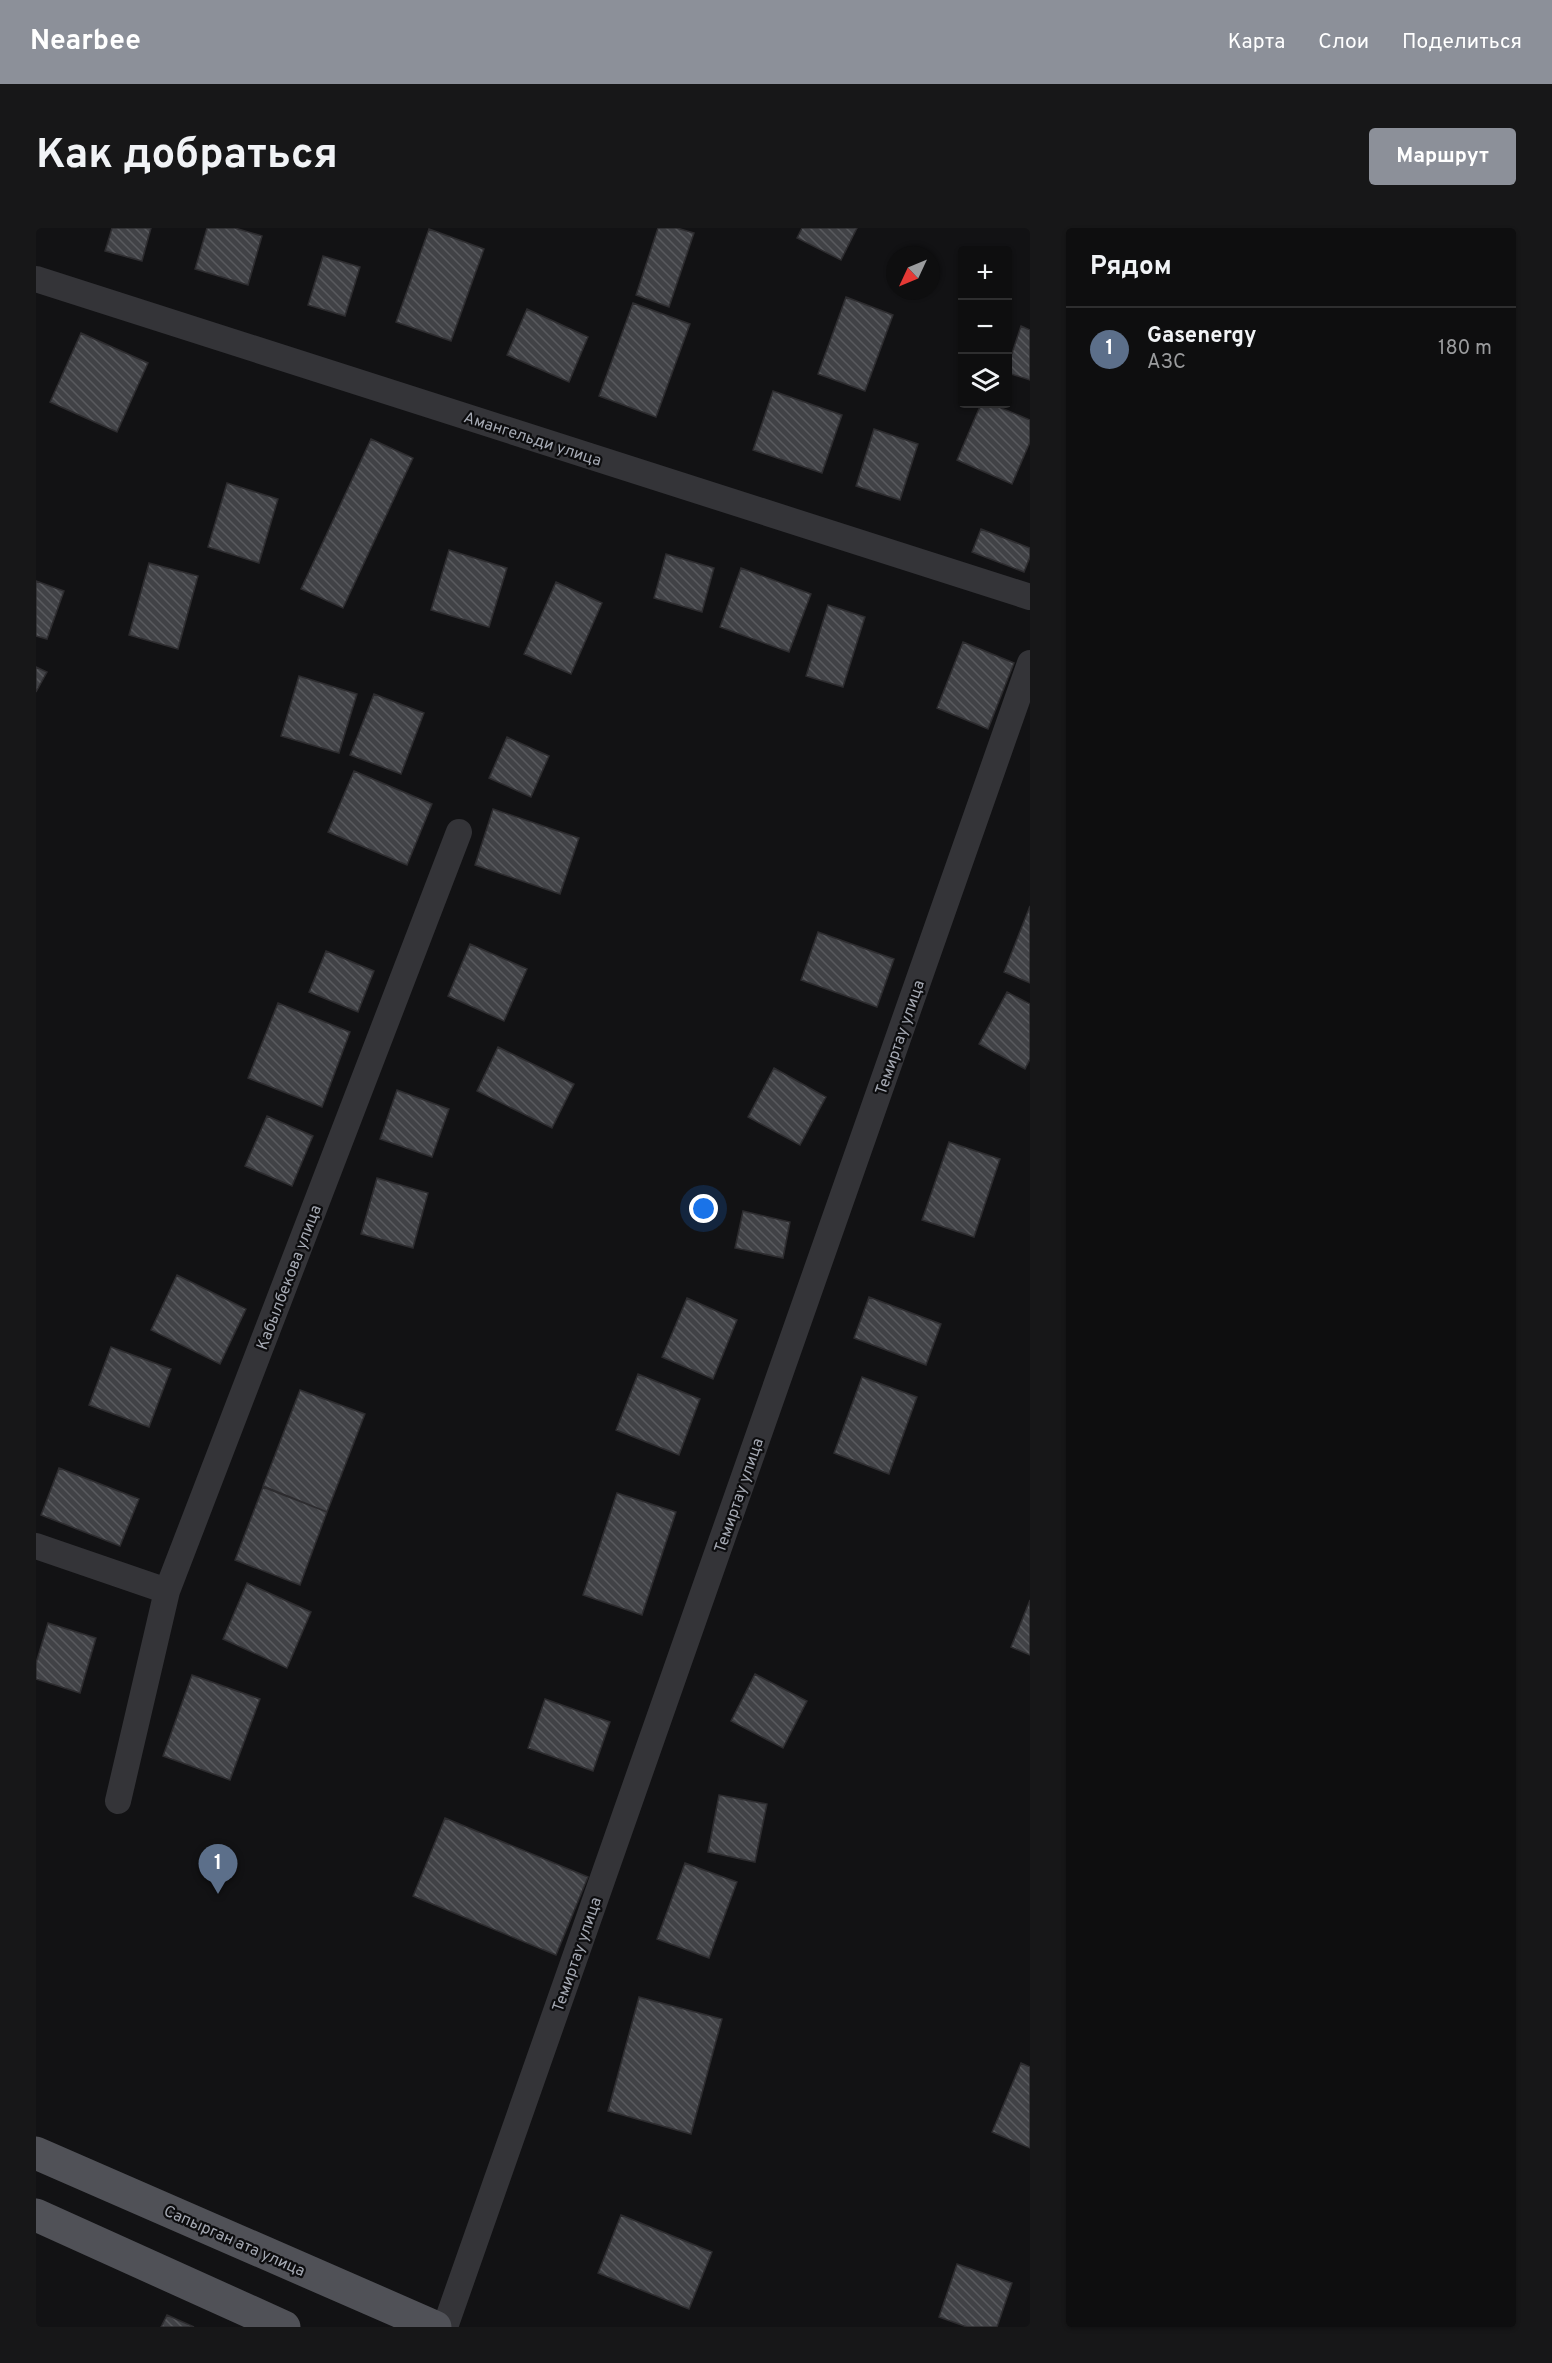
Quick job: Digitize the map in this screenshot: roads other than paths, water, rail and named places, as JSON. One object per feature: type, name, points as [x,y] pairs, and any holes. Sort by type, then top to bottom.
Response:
[{"type":"main road","name":"Сапырган ата улица","points":[[36,2153],[435,2327]]},
{"type":"main road","points":[[36,2215],[284,2327]]},
{"type":"street","name":"Амангельди улица","points":[[36,279],[1030,597]]},
{"type":"street","name":"Темиртау улица","points":[[445,2327],[1030,663]]},
{"type":"street","name":"Кабылбекова улица","points":[[118,1801],[167,1591],[459,832]]},
{"type":"street","points":[[36,1546],[167,1591]]},
{"type":"place","name":"Gasenergy","points":[[218,1894]]}]
